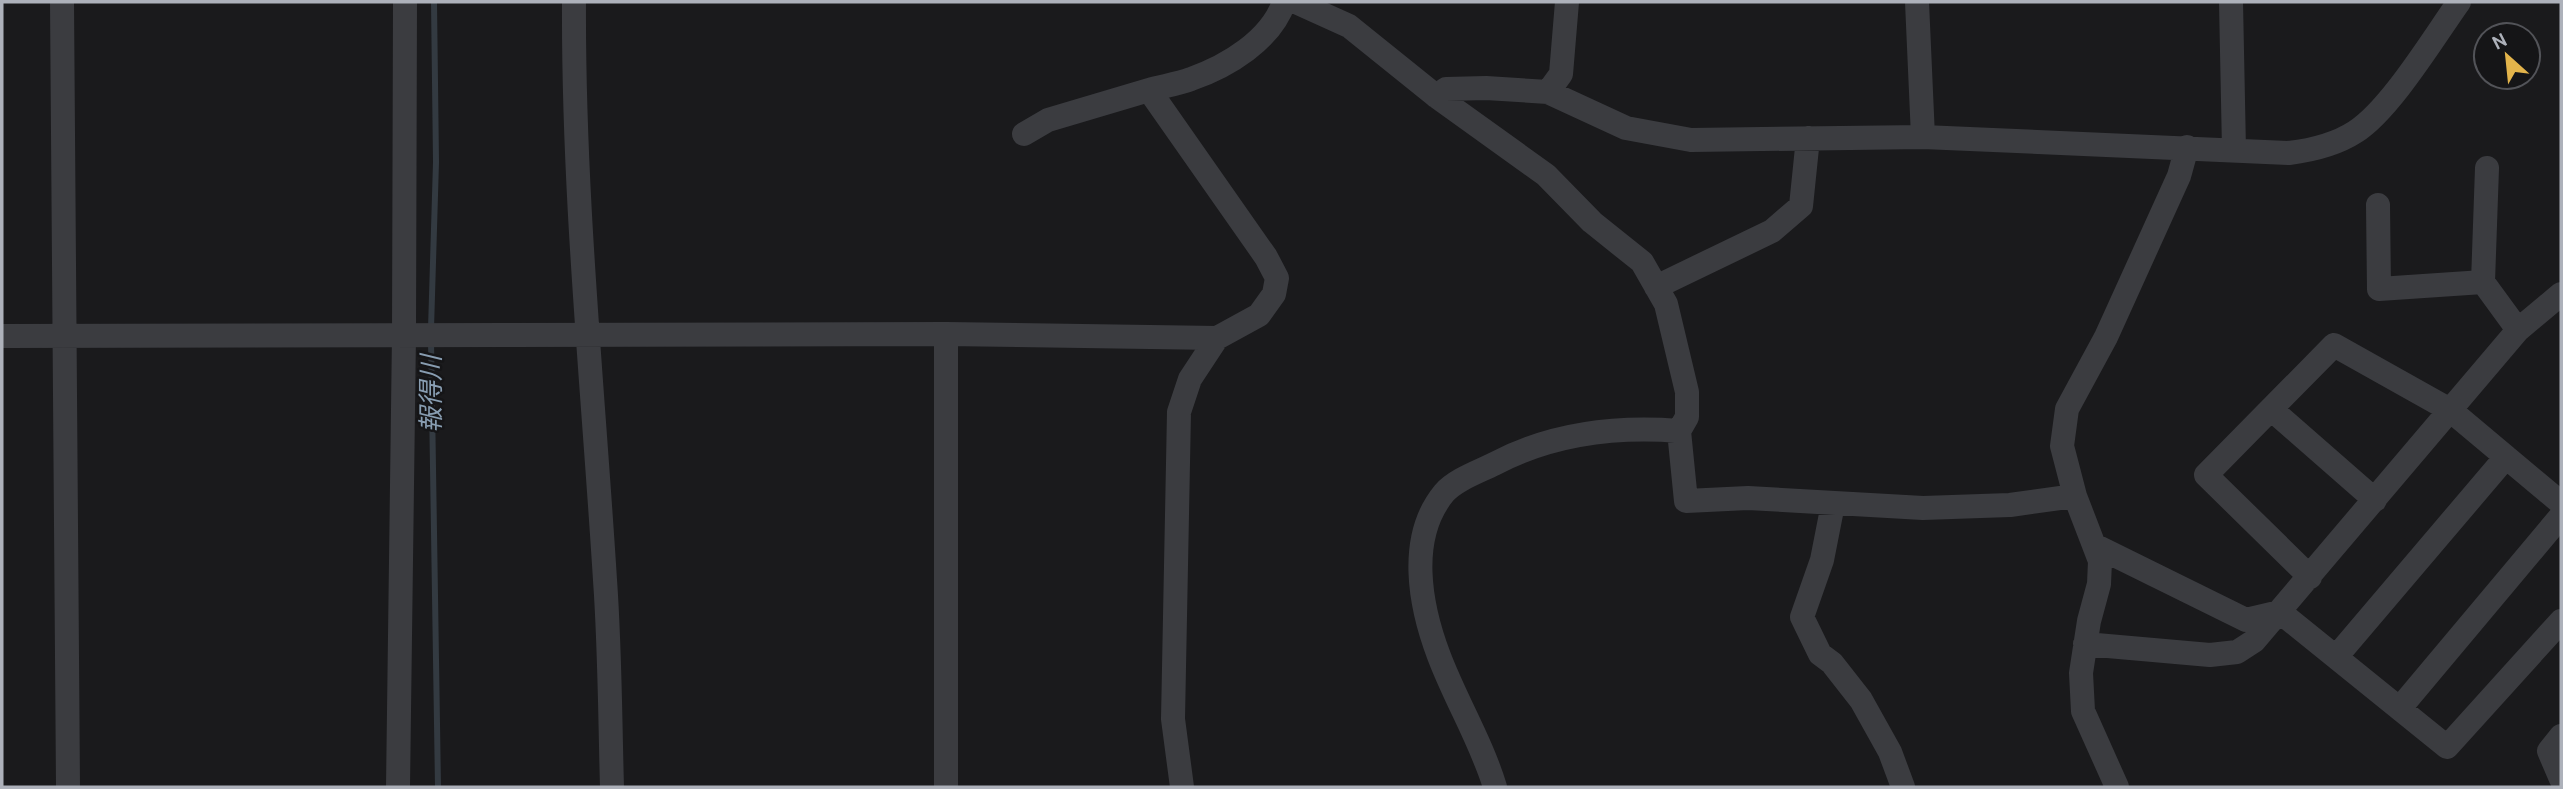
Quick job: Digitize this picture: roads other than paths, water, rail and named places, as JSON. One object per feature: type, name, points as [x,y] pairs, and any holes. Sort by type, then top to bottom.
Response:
[{"type":"street","points":[[62,2],[68,787]]},
{"type":"street","points":[[398,787],[410,334],[405,2]]},
{"type":"street","points":[[574,2],[586,335],[605,582],[612,787]]},
{"type":"street","points":[[1024,134],[1048,120],[1191,79],[1252,48],[1280,14],[1284,2]]},
{"type":"street","points":[[1296,2],[1349,26],[1436,96],[1546,175],[1592,222],[1642,262],[1666,304],[1687,393],[1687,417],[1679,431],[1686,501],[1748,498],[1923,508],[2010,505],[2075,496]]},
{"type":"street","points":[[1548,92],[1561,74],[1567,2]]},
{"type":"street","points":[[1917,2],[1923,137]]},
{"type":"street","points":[[2231,2],[2234,150]]},
{"type":"street","points":[[1436,96],[1446,89],[1486,88],[1548,92],[1626,128],[1691,140],[1923,137],[2289,153],[2316,150],[2356,132],[2395,93],[2459,2]]},
{"type":"street","points":[[1149,90],[1266,257],[1277,278],[1274,294],[1259,315],[1217,338],[1190,379],[1179,412],[1173,719],[1182,787]]},
{"type":"street","points":[[1656,287],[1772,231],[1801,206],[1808,138]]},
{"type":"street","points":[[2117,787],[2083,710],[2081,673],[2089,621],[2099,584],[2100,561],[2075,496],[2062,446],[2067,409],[2106,337],[2179,176],[2186,147]]},
{"type":"street","points":[[2487,168],[2483,282],[2518,330]]},
{"type":"street","points":[[2378,205],[2379,289],[2483,282]]},
{"type":"street","points":[[2085,644],[2210,655],[2237,652],[2254,641],[2518,330],[2561,294]]},
{"type":"street","points":[[2,336],[946,334],[1217,338]]},
{"type":"street","points":[[946,334],[946,787]]},
{"type":"street","points":[[2310,577],[2206,475],[2334,345],[2451,410],[2561,503]]},
{"type":"street","points":[[2271,409],[2375,500]]},
{"type":"street","points":[[1495,787],[1486,757],[1439,656],[1425,608],[1421,570],[1423,531],[1444,493],[1465,478],[1518,451],[1581,434],[1643,428],[1679,431]]},
{"type":"street","points":[[2336,657],[2506,457]]},
{"type":"street","points":[[1833,504],[1822,560],[1802,617],[1821,654],[1832,663],[1861,700],[1890,752],[1903,787]]},
{"type":"street","points":[[2400,708],[2561,516]]},
{"type":"street","points":[[2096,546],[2246,620],[2280,612]]},
{"type":"street","points":[[2280,612],[2447,747],[2561,621]]},
{"type":"street","points":[[2561,736],[2549,751],[2561,779]]},
{"type":"waterway","name":"報得川","points":[[431,329],[436,162],[434,2]]},
{"type":"waterway","name":"報得川","points":[[431,340],[438,787]]}]
